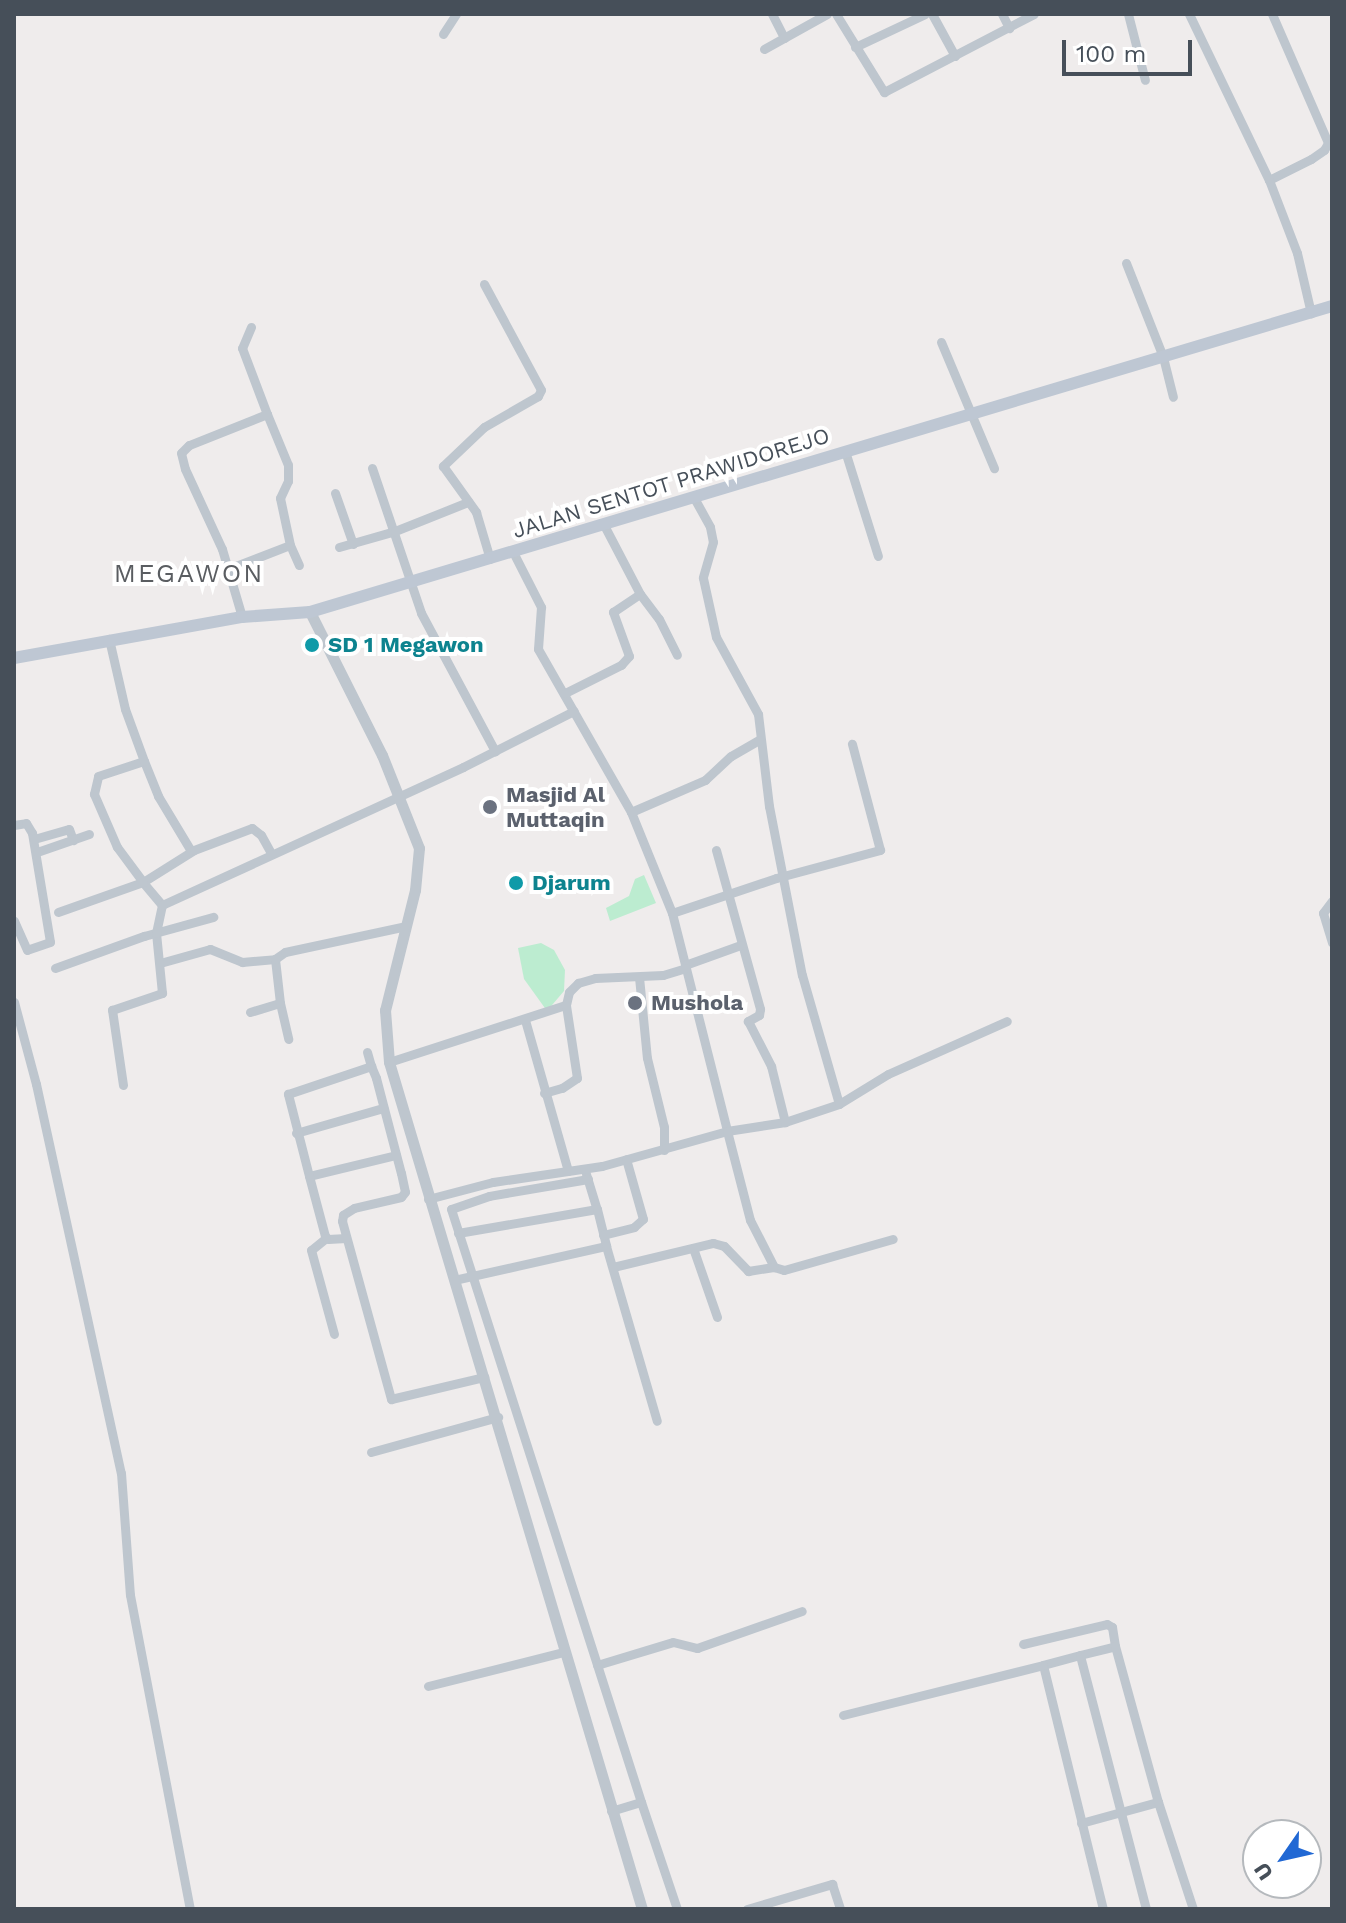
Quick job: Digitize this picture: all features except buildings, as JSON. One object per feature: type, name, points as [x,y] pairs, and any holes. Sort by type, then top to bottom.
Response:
[{"type":"main road","name":"JALAN SENTOT PRAWIDOREJO","points":[[14,658],[242,617],[310,612],[1332,306]]},
{"type":"street","points":[[443,34],[456,14]]},
{"type":"street","points":[[772,14],[784,38]]},
{"type":"street","points":[[764,49],[827,14]]},
{"type":"street","points":[[836,14],[884,92],[1034,14]]},
{"type":"street","points":[[855,47],[925,14]]},
{"type":"street","points":[[932,14],[955,56]]},
{"type":"street","points":[[1002,14],[1009,28]]},
{"type":"street","points":[[1128,14],[1145,80]]},
{"type":"street","points":[[1189,14],[1269,180],[1297,253],[1311,313]]},
{"type":"street","points":[[1269,180],[1311,159],[1328,143],[1272,14]]},
{"type":"street","points":[[1126,263],[1163,357],[1173,397]]},
{"type":"street","points":[[484,284],[541,393],[484,427],[443,466],[476,512],[490,559]]},
{"type":"street","points":[[251,327],[242,348],[288,465],[288,481],[280,498],[290,545],[299,565]]},
{"type":"street","points":[[941,342],[994,468]]},
{"type":"street","points":[[242,617],[228,569],[185,469],[181,451],[267,414]]},
{"type":"street","points":[[845,451],[878,556]]},
{"type":"street","points":[[372,468],[395,531],[409,584],[438,650],[495,751]]},
{"type":"street","points":[[335,493],[353,544]]},
{"type":"street","points":[[693,496],[710,527],[713,542],[703,578],[716,637],[758,714],[759,740],[782,877],[802,975],[839,1104]]},
{"type":"street","points":[[339,547],[395,531],[468,502]]},
{"type":"street","points":[[604,525],[677,655]]},
{"type":"street","points":[[228,569],[290,545]]},
{"type":"street","points":[[513,552],[541,607],[538,649],[631,812],[672,913],[750,1220],[774,1267]]},
{"type":"street","points":[[565,693],[621,665],[629,656],[613,612],[640,594]]},
{"type":"street","points":[[310,612],[399,796],[416,837],[420,856],[385,1010],[399,1130],[396,1155],[403,1172],[404,1195],[354,1208],[343,1215],[346,1238],[391,1399],[481,1378]]},
{"type":"street","points":[[109,639],[125,709],[144,761],[158,796],[191,851]]},
{"type":"street","points":[[162,905],[495,751],[574,711]]},
{"type":"street","points":[[631,812],[705,780],[731,756],[759,740]]},
{"type":"street","points":[[672,913],[782,877],[880,850],[852,744]]},
{"type":"street","points":[[144,761],[98,776],[94,794],[117,847],[162,905]]},
{"type":"street","points":[[14,825],[27,823],[34,839],[42,878],[42,912],[50,942],[27,950],[14,921]]},
{"type":"street","points":[[58,912],[143,882],[191,851],[252,828],[256,829],[271,853]]},
{"type":"street","points":[[34,839],[69,829],[73,840]]},
{"type":"street","points":[[37,852],[89,834]]},
{"type":"street","points":[[716,850],[726,896],[760,1009],[759,1015],[748,1021],[771,1066],[785,1122]]},
{"type":"street","points":[[1332,901],[1323,913],[1332,943]]},
{"type":"street","points":[[123,1085],[112,1010],[161,995],[164,990],[156,933],[162,905]]},
{"type":"street","points":[[55,968],[213,917]]},
{"type":"street","points":[[160,963],[216,949],[242,962],[275,959],[285,952],[406,926]]},
{"type":"street","points":[[544,1093],[562,1088],[577,1078],[566,1005],[569,992],[578,983],[595,978],[639,977],[685,966],[741,945]]},
{"type":"street","points":[[275,959],[288,1039]]},
{"type":"street","points":[[639,977],[647,1058],[664,1127],[664,1150]]},
{"type":"street","points":[[14,1002],[36,1084],[121,1473],[130,1595],[190,1909]]},
{"type":"street","points":[[250,1012],[280,1003]]},
{"type":"street","points":[[389,1062],[566,1005]]},
{"type":"street","points":[[525,1020],[568,1171]]},
{"type":"street","points":[[642,1909],[627,1806],[597,1665],[470,1277],[451,1209],[455,1205],[586,1174],[626,1159],[727,1131],[785,1122],[839,1104],[888,1074],[1007,1021]]},
{"type":"street","points":[[367,1052],[383,1108],[399,1130],[428,1199],[478,1359],[481,1378],[511,1465],[563,1652],[627,1806],[677,1909]]},
{"type":"street","points":[[326,1238],[296,1133],[289,1092],[371,1066]]},
{"type":"street","points":[[296,1133],[383,1108]]},
{"type":"street","points":[[309,1176],[396,1155]]},
{"type":"street","points":[[603,1235],[634,1227],[643,1219],[626,1159]]},
{"type":"street","points":[[403,1172],[417,1169]]},
{"type":"street","points":[[428,1199],[493,1182],[568,1171],[586,1174]]},
{"type":"street","points":[[586,1174],[657,1421]]},
{"type":"street","points":[[458,1233],[597,1209]]},
{"type":"street","points":[[334,1334],[311,1250],[326,1238],[346,1238]]},
{"type":"street","points":[[613,1267],[713,1243],[724,1246],[748,1271],[774,1267],[784,1270],[893,1239]]},
{"type":"street","points":[[454,1280],[606,1246]]},
{"type":"street","points":[[693,1248],[717,1317]]},
{"type":"street","points":[[478,1359],[496,1353]]},
{"type":"street","points":[[371,1452],[496,1418]]},
{"type":"street","points":[[511,1465],[530,1459]]},
{"type":"street","points":[[597,1665],[673,1642],[697,1648],[802,1611]]},
{"type":"street","points":[[1023,1644],[1107,1624],[1112,1627],[1158,1802],[1193,1909]]},
{"type":"street","points":[[843,1715],[1115,1646]]},
{"type":"street","points":[[428,1686],[563,1652]]},
{"type":"street","points":[[1080,1655],[1146,1909]]},
{"type":"street","points":[[1043,1665],[1103,1909]]},
{"type":"street","points":[[1081,1823],[1158,1802]]},
{"type":"street","points":[[747,1909],[832,1884],[840,1909]]},
{"type":"green space","points":[[644,875],[656,903],[610,921],[606,908],[629,896],[635,879]]},
{"type":"green space","points":[[541,943],[554,950],[565,970],[564,991],[547,1011],[524,979],[518,948]]},
{"type":"place","name":"SD 1 Megawon","points":[[312,645]]},
{"type":"place","name":"Masjid Al Muttaqin","points":[[490,807]]},
{"type":"place","name":"Djarum","points":[[516,883]]},
{"type":"place","name":"Mushola","points":[[635,1003]]},
{"type":"district","name":"MEGAWON","points":[[189,574]]}]
